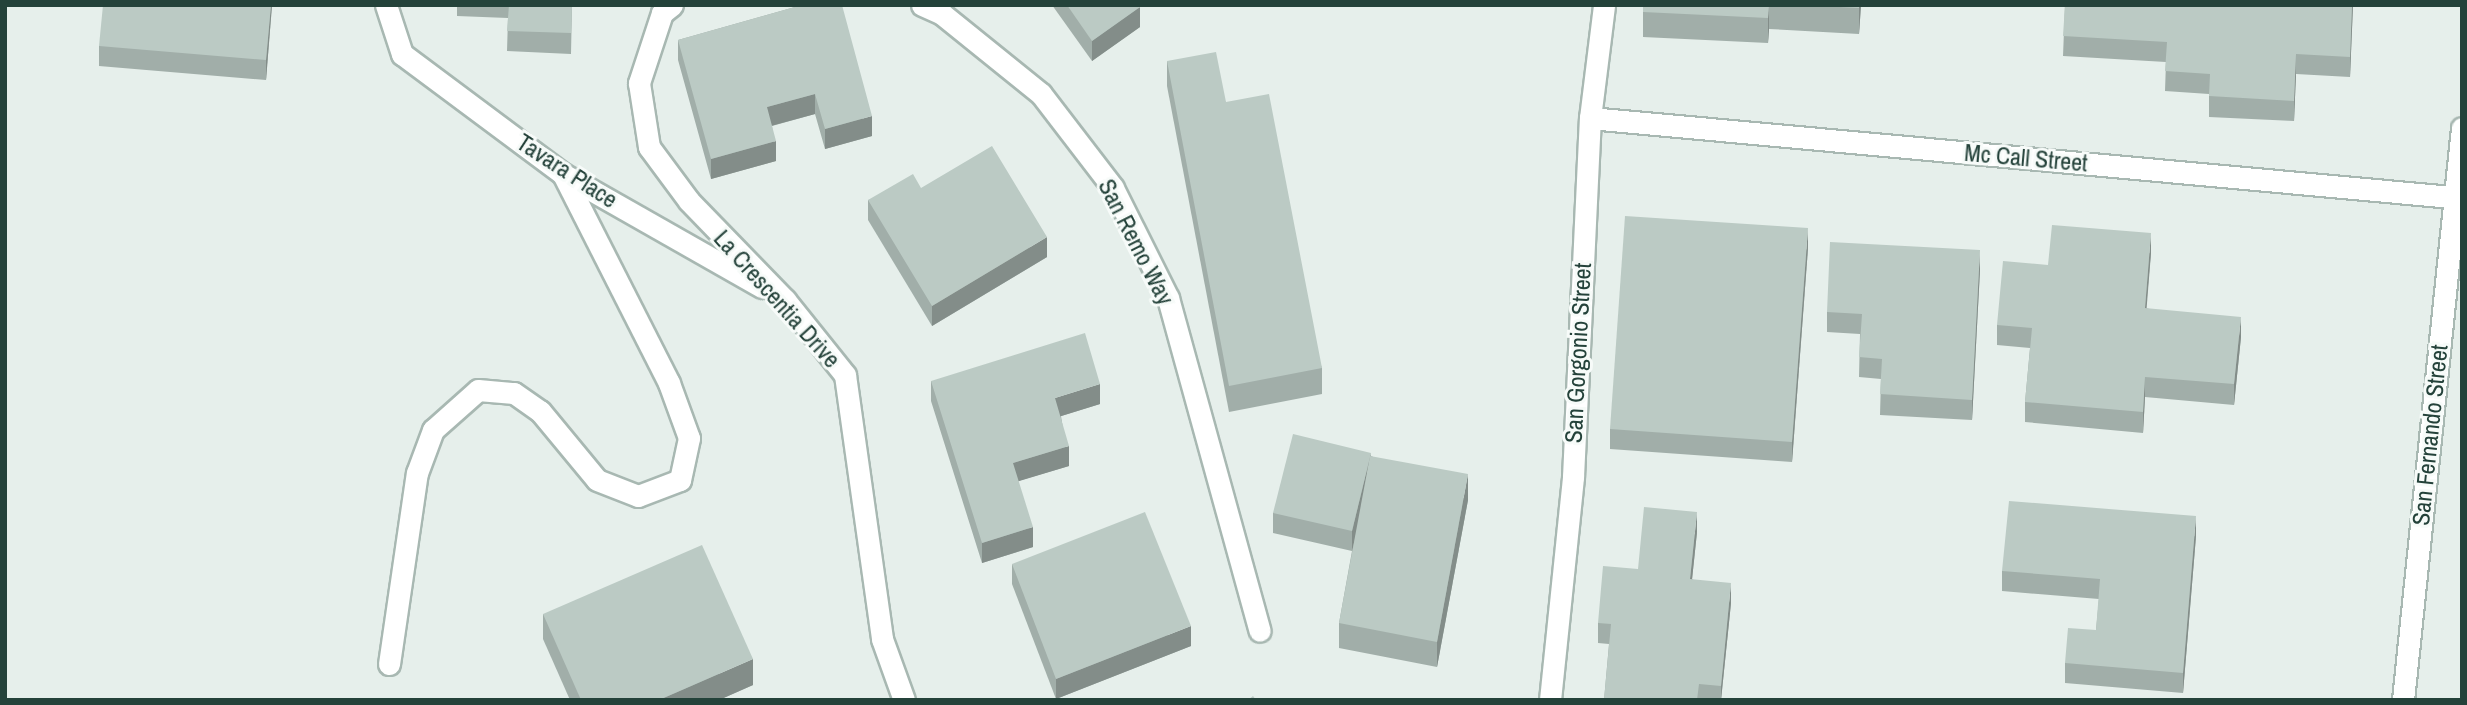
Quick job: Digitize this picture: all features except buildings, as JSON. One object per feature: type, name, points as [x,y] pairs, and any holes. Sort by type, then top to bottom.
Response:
[{"type":"street","name":"Tavara Place","points":[[386,5],[402,54],[563,174],[785,300]]},
{"type":"street","name":"La Crescentia Drive","points":[[672,5],[662,13],[639,83],[649,147],[689,201],[785,300],[845,375],[882,639],[904,700]]},
{"type":"street","name":"San Remo Way","points":[[922,5],[942,14],[1041,94],[1113,188],[1168,298],[1260,631]]},
{"type":"street","name":"San Gorgonio Street","points":[[1550,700],[1573,477],[1590,118],[1604,5]]},
{"type":"street","name":"Mc Call Street","points":[[1590,118],[2458,197]]},
{"type":"street","name":"San Fernando Street","points":[[2403,700],[2458,197],[2462,128]]},
{"type":"street","points":[[389,664],[417,473],[433,430],[478,390],[514,393],[540,411],[597,480],[638,496],[680,480],[689,438],[669,383],[563,174]]}]
